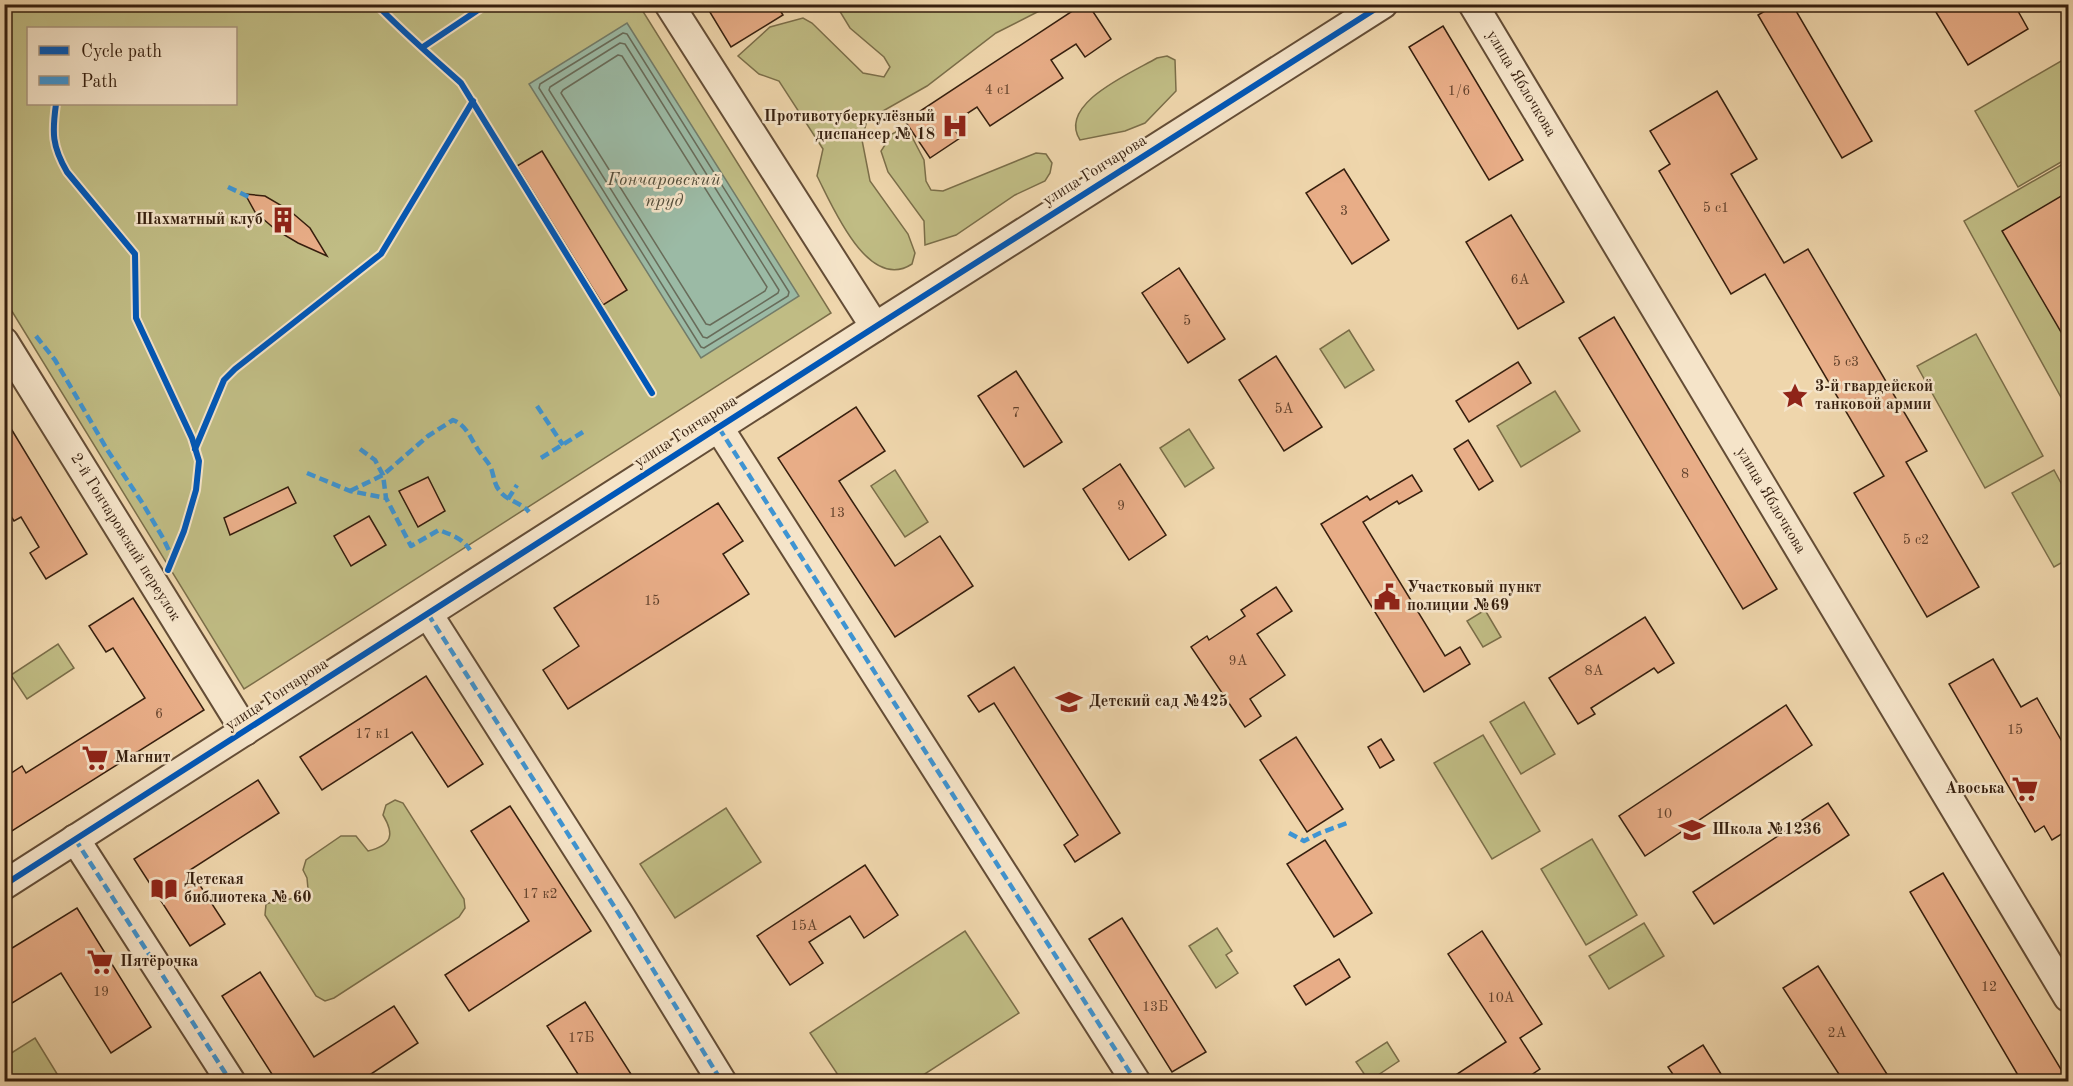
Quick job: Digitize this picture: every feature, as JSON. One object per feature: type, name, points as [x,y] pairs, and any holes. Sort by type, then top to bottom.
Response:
[{"type":"street","points":[[669,4],[875,327]]},
{"type":"street","name":"улица Гончарова","points":[[4,885],[1383,4]]},
{"type":"street","name":"улица Яблочкова","points":[[1473,4],[2068,997]]},
{"type":"street","name":"2-й Гончаровский переулок","points":[[4,342],[245,731]]},
{"type":"street","points":[[718,428],[1136,1082]]},
{"type":"street","points":[[428,614],[722,1082]]},
{"type":"street","points":[[75,839],[231,1082]]},
{"type":"shaded area","points":[[4,5],[639,5],[831,313],[244,689],[5,300]]},
{"type":"shaded area","points":[[836,5],[1051,5],[996,33],[927,86],[867,120],[862,140],[870,181],[908,234],[915,253],[912,264],[896,270],[881,267],[867,257],[842,224],[817,176],[823,149],[779,81],[759,74],[738,56],[770,27],[803,18],[812,23],[863,73],[884,77],[890,67],[884,57],[850,28]]},
{"type":"shaded area","points":[[1167,56],[1175,60],[1176,91],[1145,123],[1125,131],[1080,140],[1076,127],[1079,114],[1087,102],[1115,81],[1157,58]]},
{"type":"shaded area","points":[[2068,57],[2068,158],[2018,187],[1975,111]]},
{"type":"shaded area","points":[[901,129],[910,133],[924,160],[926,181],[931,190],[943,191],[1036,153],[1046,154],[1052,163],[1050,173],[1045,181],[1015,195],[956,235],[925,245],[924,221],[888,172],[881,151],[892,134]]},
{"type":"shaded area","points":[[2068,161],[2068,410],[1964,221]]},
{"type":"shaded area","points":[[1349,330],[1374,370],[1345,388],[1320,349]]},
{"type":"shaded area","points":[[1976,334],[2043,456],[1985,488],[1917,366]]},
{"type":"shaded area","points":[[1555,391],[1580,431],[1521,467],[1497,426]]},
{"type":"shaded area","points":[[1189,429],[1214,468],[1185,487],[1160,448]]},
{"type":"shaded area","points":[[895,470],[928,522],[905,537],[871,486]]},
{"type":"shaded area","points":[[2054,470],[2068,496],[2068,559],[2054,567],[2012,493]]},
{"type":"shaded area","points":[[1485,610],[1501,637],[1483,647],[1467,621]]},
{"type":"shaded area","points":[[58,644],[74,668],[27,699],[11,675]]},
{"type":"shaded area","points":[[1524,702],[1555,754],[1521,774],[1490,722]]},
{"type":"shaded area","points":[[1483,735],[1540,831],[1492,859],[1434,763]]},
{"type":"shaded area","points":[[395,800],[403,803],[464,899],[465,908],[459,917],[334,998],[325,1001],[316,996],[265,915],[266,904],[292,899],[308,889],[307,878],[303,870],[306,860],[341,836],[356,836],[368,851],[382,846],[390,834],[383,815],[386,805]]},
{"type":"shaded area","points":[[726,808],[761,862],[675,918],[640,864]]},
{"type":"shaded area","points":[[1592,839],[1637,915],[1586,945],[1541,869]]},
{"type":"shaded area","points":[[1644,923],[1664,956],[1609,989],[1589,956]]},
{"type":"shaded area","points":[[1217,928],[1232,951],[1226,955],[1238,973],[1216,988],[1189,946]]},
{"type":"shaded area","points":[[965,931],[1019,1013],[914,1081],[842,1081],[810,1033]]},
{"type":"shaded area","points":[[35,1038],[59,1077],[52,1081],[5,1081],[5,1057]]},
{"type":"shaded area","points":[[1387,1042],[1399,1061],[1369,1081],[1356,1062]]},
{"type":"water","name":"Гончаровский пруд","points":[[627,23],[799,296],[701,358],[529,84]]},
{"type":"building","points":[[705,4],[776,4],[783,15],[731,47]]},
{"type":"building","points":[[1083,4],[1088,4],[1111,39],[1085,57],[1076,44],[1051,60],[1063,78],[990,126],[977,107],[951,124],[960,138],[930,158],[905,121]]},
{"type":"building","points":[[1777,4],[1792,4],[1872,141],[1842,158],[1758,15]]},
{"type":"building","points":[[1931,4],[2014,4],[2028,29],[1968,65]]},
{"type":"building","points":[[1443,26],[1523,160],[1489,180],[1409,47]]},
{"type":"building","points":[[1717,91],[1757,159],[1731,174],[1784,263],[1808,249],[1927,451],[1906,462],[1979,587],[1927,617],[1854,493],[1884,476],[1765,274],[1731,294],[1659,171],[1670,164],[1650,131]]},
{"type":"building","points":[[542,151],[627,290],[603,305],[517,166]]},
{"type":"building","points":[[1344,169],[1389,240],[1352,264],[1306,193]]},
{"type":"building","points":[[2068,192],[2068,344],[2002,231]]},
{"type":"building","name":"Шахматный клуб","points":[[245,194],[265,196],[289,210],[310,228],[327,256],[276,230],[255,212]]},
{"type":"building","points":[[1511,215],[1564,302],[1518,329],[1466,242]]},
{"type":"building","points":[[1179,268],[1225,339],[1188,363],[1142,293]]},
{"type":"building","points":[[1614,317],[1777,589],[1743,609],[1579,338]]},
{"type":"building","points":[[1276,356],[1322,427],[1284,451],[1239,380]]},
{"type":"building","points":[[1518,362],[1531,383],[1469,422],[1456,401]]},
{"type":"building","points":[[1016,371],[1062,442],[1024,467],[978,396]]},
{"type":"building","points":[[856,407],[885,451],[839,481],[852,501],[895,566],[940,536],[973,586],[895,637],[778,458]]},
{"type":"building","points":[[4,417],[87,554],[46,579],[30,553],[39,547],[21,517],[14,521],[4,505]]},
{"type":"building","points":[[1468,440],[1493,481],[1479,490],[1454,449]]},
{"type":"building","points":[[1120,464],[1166,535],[1129,560],[1083,489]]},
{"type":"building","points":[[1412,475],[1422,491],[1399,504],[1397,501],[1363,522],[1445,656],[1460,647],[1470,664],[1424,692],[1321,524],[1367,496],[1370,500]]},
{"type":"building","points":[[428,477],[445,511],[418,527],[399,491]]},
{"type":"building","points":[[288,487],[296,503],[230,535],[224,518]]},
{"type":"building","points":[[718,503],[743,541],[723,554],[749,594],[568,709],[543,670],[579,646],[554,608]]},
{"type":"building","points":[[369,516],[386,545],[351,566],[334,536]]},
{"type":"building","points":[[1276,587],[1292,611],[1257,634],[1285,675],[1250,699],[1261,716],[1245,727],[1191,647],[1207,636],[1209,640],[1245,616],[1241,610]]},
{"type":"building","points":[[133,598],[204,710],[4,836],[4,778],[22,766],[26,773],[145,698],[113,648],[106,652],[89,626]]},
{"type":"building","points":[[1645,617],[1674,663],[1658,673],[1654,668],[1591,708],[1595,714],[1578,724],[1549,678]]},
{"type":"building","points":[[1993,659],[2021,707],[2037,698],[2068,752],[2068,830],[2052,840],[2044,826],[2035,832],[1949,684]]},
{"type":"building","points":[[1014,667],[1120,833],[1075,862],[1064,845],[1078,835],[994,703],[979,712],[968,696]]},
{"type":"building","points":[[426,676],[483,764],[448,787],[412,732],[322,790],[300,757]]},
{"type":"building","points":[[1786,705],[1812,745],[1645,856],[1619,816]]},
{"type":"building","points":[[1296,737],[1343,809],[1307,832],[1260,760]]},
{"type":"building","points":[[1381,739],[1394,760],[1380,768],[1368,747]]},
{"type":"building","points":[[258,780],[279,813],[190,870],[225,924],[190,946],[134,859]]},
{"type":"building","points":[[1828,803],[1849,835],[1714,924],[1693,892]]},
{"type":"building","points":[[510,806],[591,931],[469,1011],[445,975],[529,921],[471,831]]},
{"type":"building","points":[[1325,840],[1372,913],[1334,937],[1287,864]]},
{"type":"building","points":[[865,865],[898,915],[864,938],[850,916],[809,942],[823,963],[790,985],[757,936]]},
{"type":"building","points":[[1943,873],[2068,1082],[2022,1082],[1910,892]]},
{"type":"building","points":[[77,908],[151,1027],[111,1053],[61,973],[4,1008],[4,953]]},
{"type":"building","points":[[1122,918],[1206,1052],[1172,1072],[1089,939]]},
{"type":"building","points":[[1482,931],[1542,1024],[1520,1038],[1540,1069],[1521,1082],[1445,1082],[1506,1042],[1448,954]]},
{"type":"building","points":[[1339,959],[1350,977],[1306,1005],[1294,986]]},
{"type":"building","points":[[1818,966],[1892,1082],[1844,1082],[1783,988]]},
{"type":"building","points":[[260,972],[314,1057],[394,1006],[418,1043],[359,1082],[277,1082],[222,996]]},
{"type":"building","points":[[585,1002],[636,1082],[583,1082],[547,1026]]},
{"type":"building","points":[[1703,1045],[1726,1082],[1678,1082],[1668,1067]]},
{"type":"marked path","points":[[228,187],[251,198]]},
{"type":"marked path","points":[[36,336],[55,360],[108,451],[143,504],[173,559]]},
{"type":"marked path","points":[[537,406],[563,445]]},
{"type":"marked path","points":[[350,491],[383,475],[428,436],[453,420],[464,428],[488,463],[502,494],[529,512]]},
{"type":"marked path","points":[[719,428],[1136,1082]]},
{"type":"marked path","points":[[541,458],[583,432]]},
{"type":"marked path","points":[[360,449],[375,460],[383,475],[386,498],[411,546],[439,530],[460,540],[470,550]]},
{"type":"marked path","points":[[307,473],[350,491],[386,498]]},
{"type":"marked path","points":[[508,499],[517,485]]},
{"type":"marked path","points":[[428,614],[619,914],[722,1082]]},
{"type":"marked path","points":[[1289,833],[1304,841],[1347,823]]},
{"type":"marked path","points":[[75,839],[231,1082]]},
{"type":"cycle path","points":[[376,4],[461,83],[652,393]]},
{"type":"cycle path","points":[[423,47],[487,4]]},
{"type":"cycle path","points":[[4,885],[1383,4]]},
{"type":"cycle path","points":[[195,449],[224,380],[381,254],[473,101]]},
{"type":"cycle path","points":[[56,105],[54,139],[62,163],[135,254],[136,318],[192,438],[199,461],[196,490],[184,531],[168,570]]},
{"type":"place","name":"Противотуберкулёзный диспансер № 18","points":[[955,126]]},
{"type":"place","name":"Шахматный клуб","points":[[283,220]]},
{"type":"place","name":"3-й гвардейской танковой армии","points":[[1795,396]]},
{"type":"place","name":"Участковый пункт полиции №69","points":[[1387,597]]},
{"type":"place","name":"Детский сад №425","points":[[1069,702]]},
{"type":"place","name":"Магнит","points":[[95,758]]},
{"type":"place","name":"Авоська","points":[[2025,789]]},
{"type":"place","name":"Школа №1236","points":[[1692,830]]},
{"type":"place","name":"Детская библиотека № 60","points":[[164,889]]},
{"type":"place","name":"Пятёрочка","points":[[100,962]]}]
